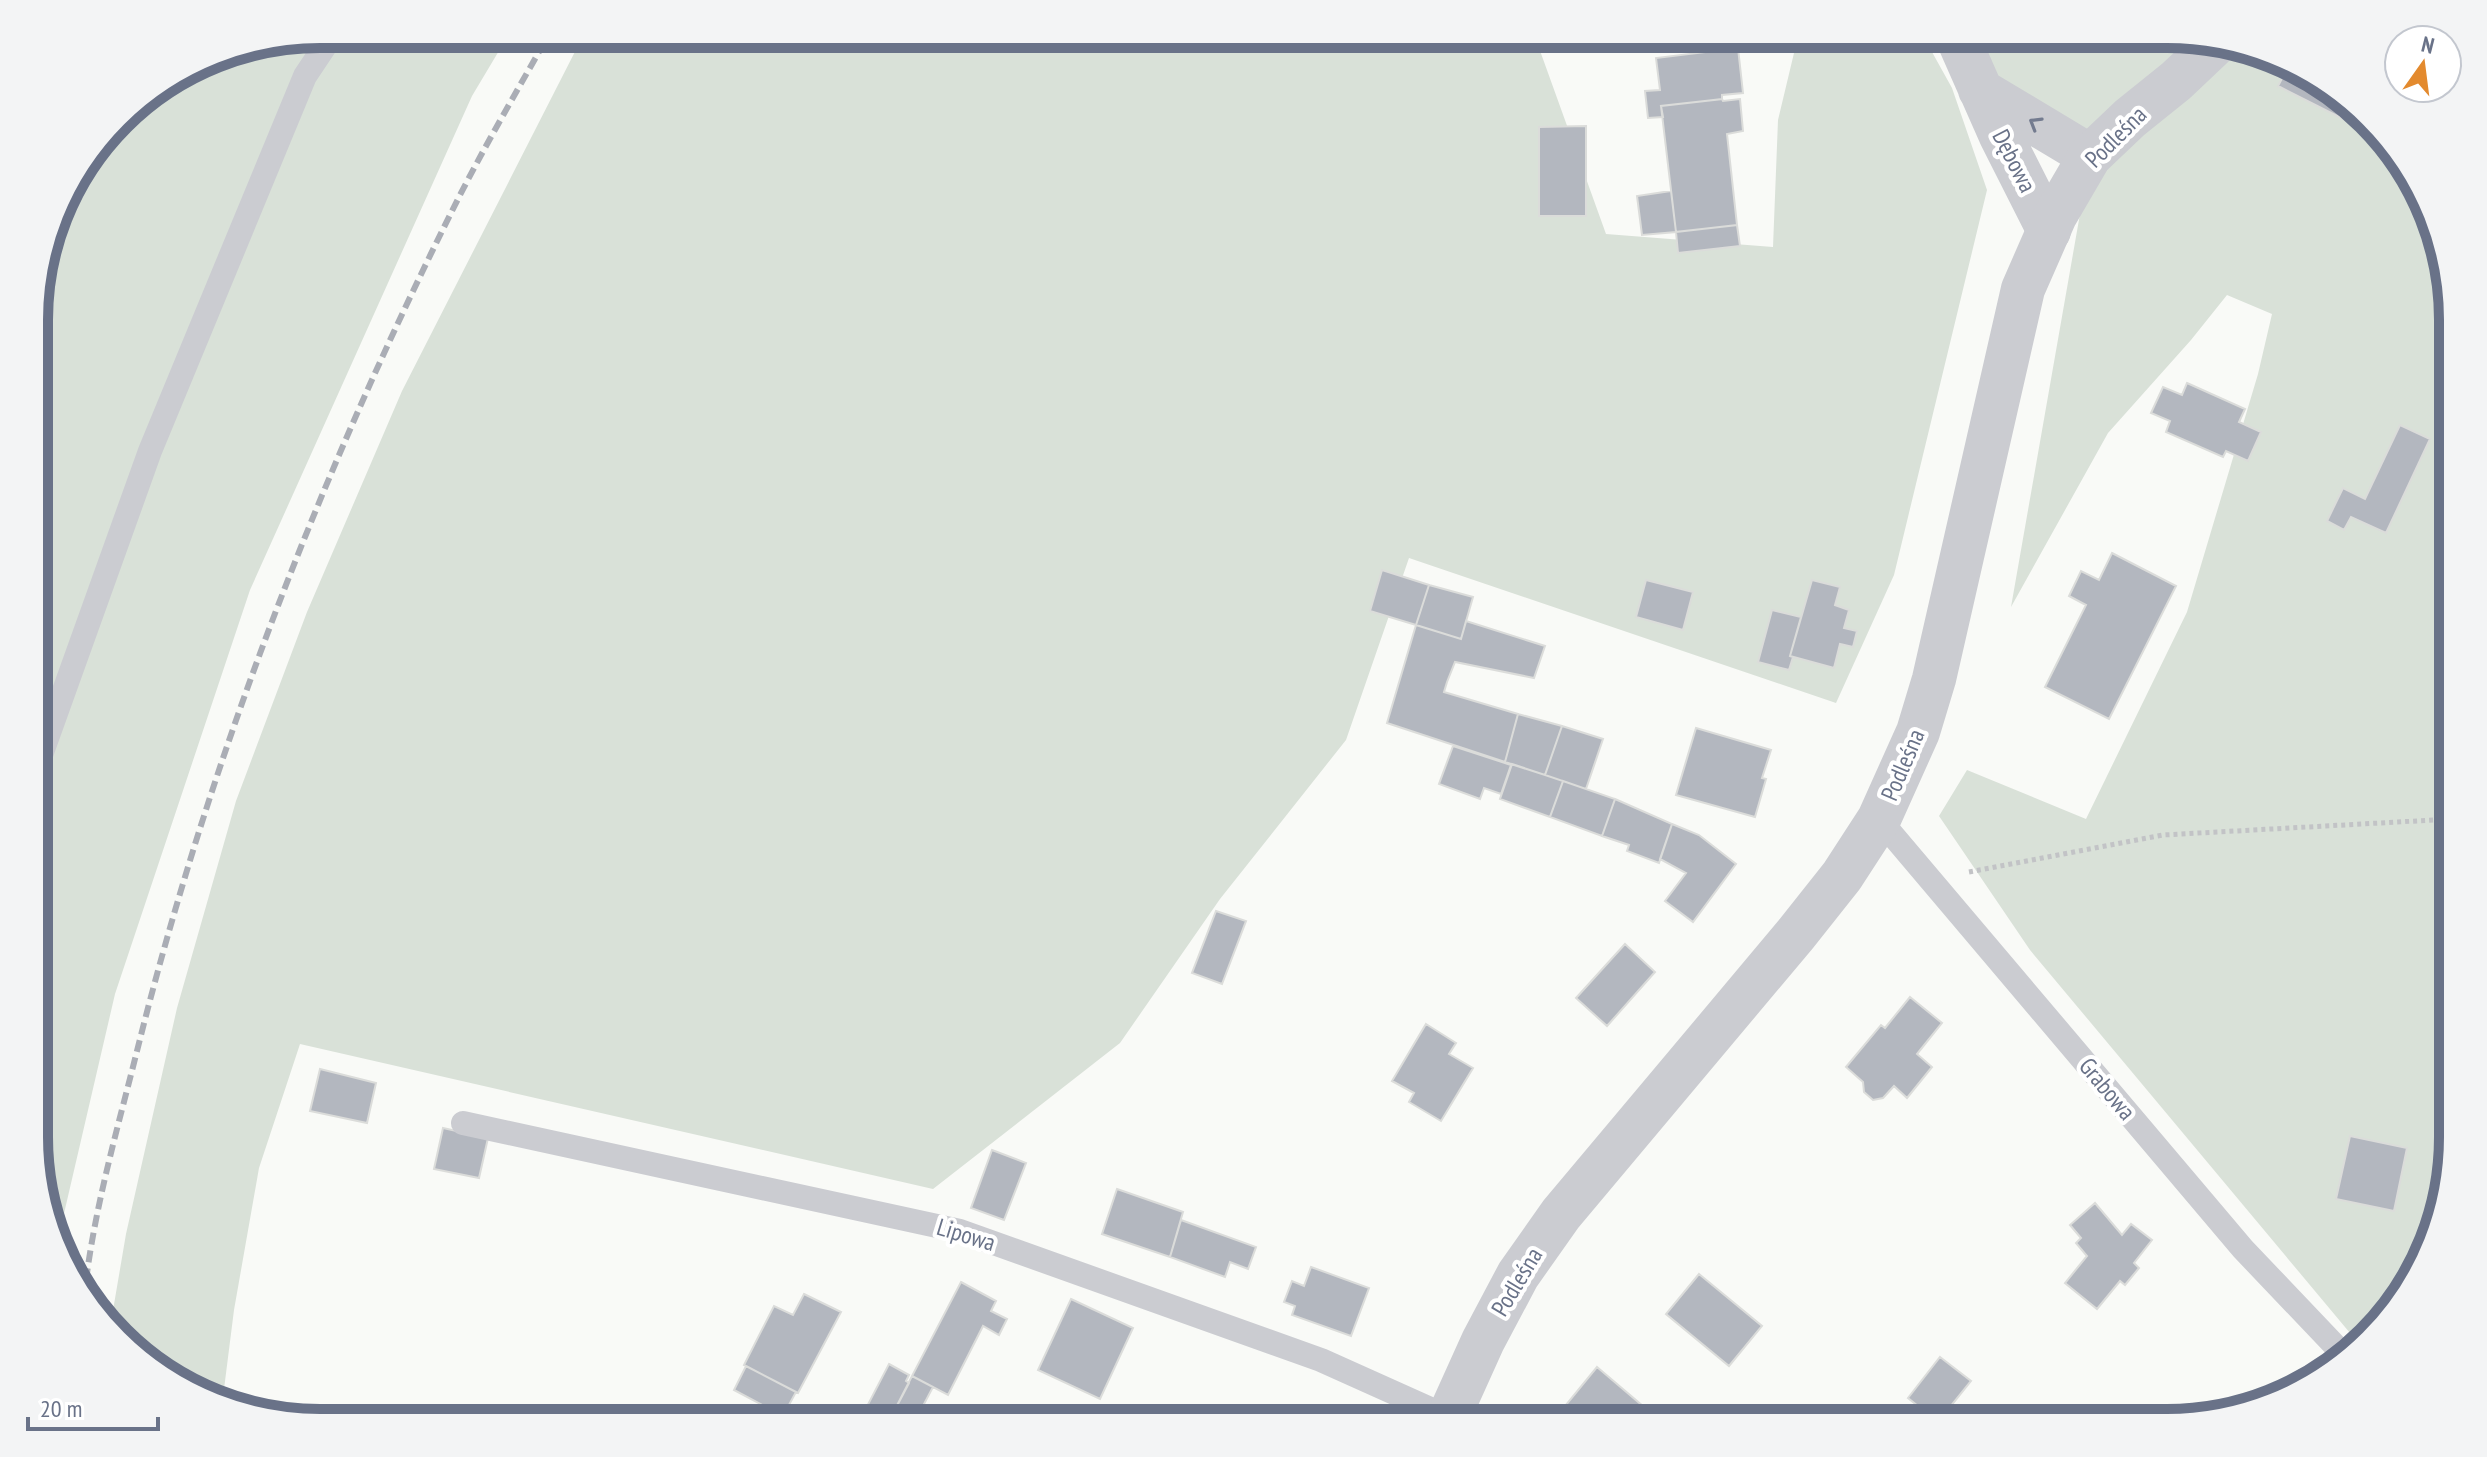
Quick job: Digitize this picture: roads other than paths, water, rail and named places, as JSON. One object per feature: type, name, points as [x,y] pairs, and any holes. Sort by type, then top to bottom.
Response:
[{"type":"street","name":"Dębowa","points":[[1962,48],[2049,231]]},
{"type":"street","name":"Podleśna","points":[[1452,1408],[1518,1275],[1561,1214],[1796,934],[1842,876],[1879,819],[1918,732],[1946,635],[2023,289],[2049,231],[2090,156],[2208,51]]},
{"type":"street","name":"Dębowa","points":[[1980,90],[2090,156]]},
{"type":"lane","points":[[48,736],[150,451],[305,76],[324,48]]},
{"type":"lane","name":"Grabowa","points":[[1879,819],[2243,1249],[2337,1348]]},
{"type":"lane","name":"Lipowa","points":[[463,1123],[960,1231],[1321,1360],[1423,1408]]},
{"type":"railway","points":[[87,1277],[108,1167],[169,932],[201,827],[273,618],[357,413],[403,312],[474,168],[541,48]]}]
